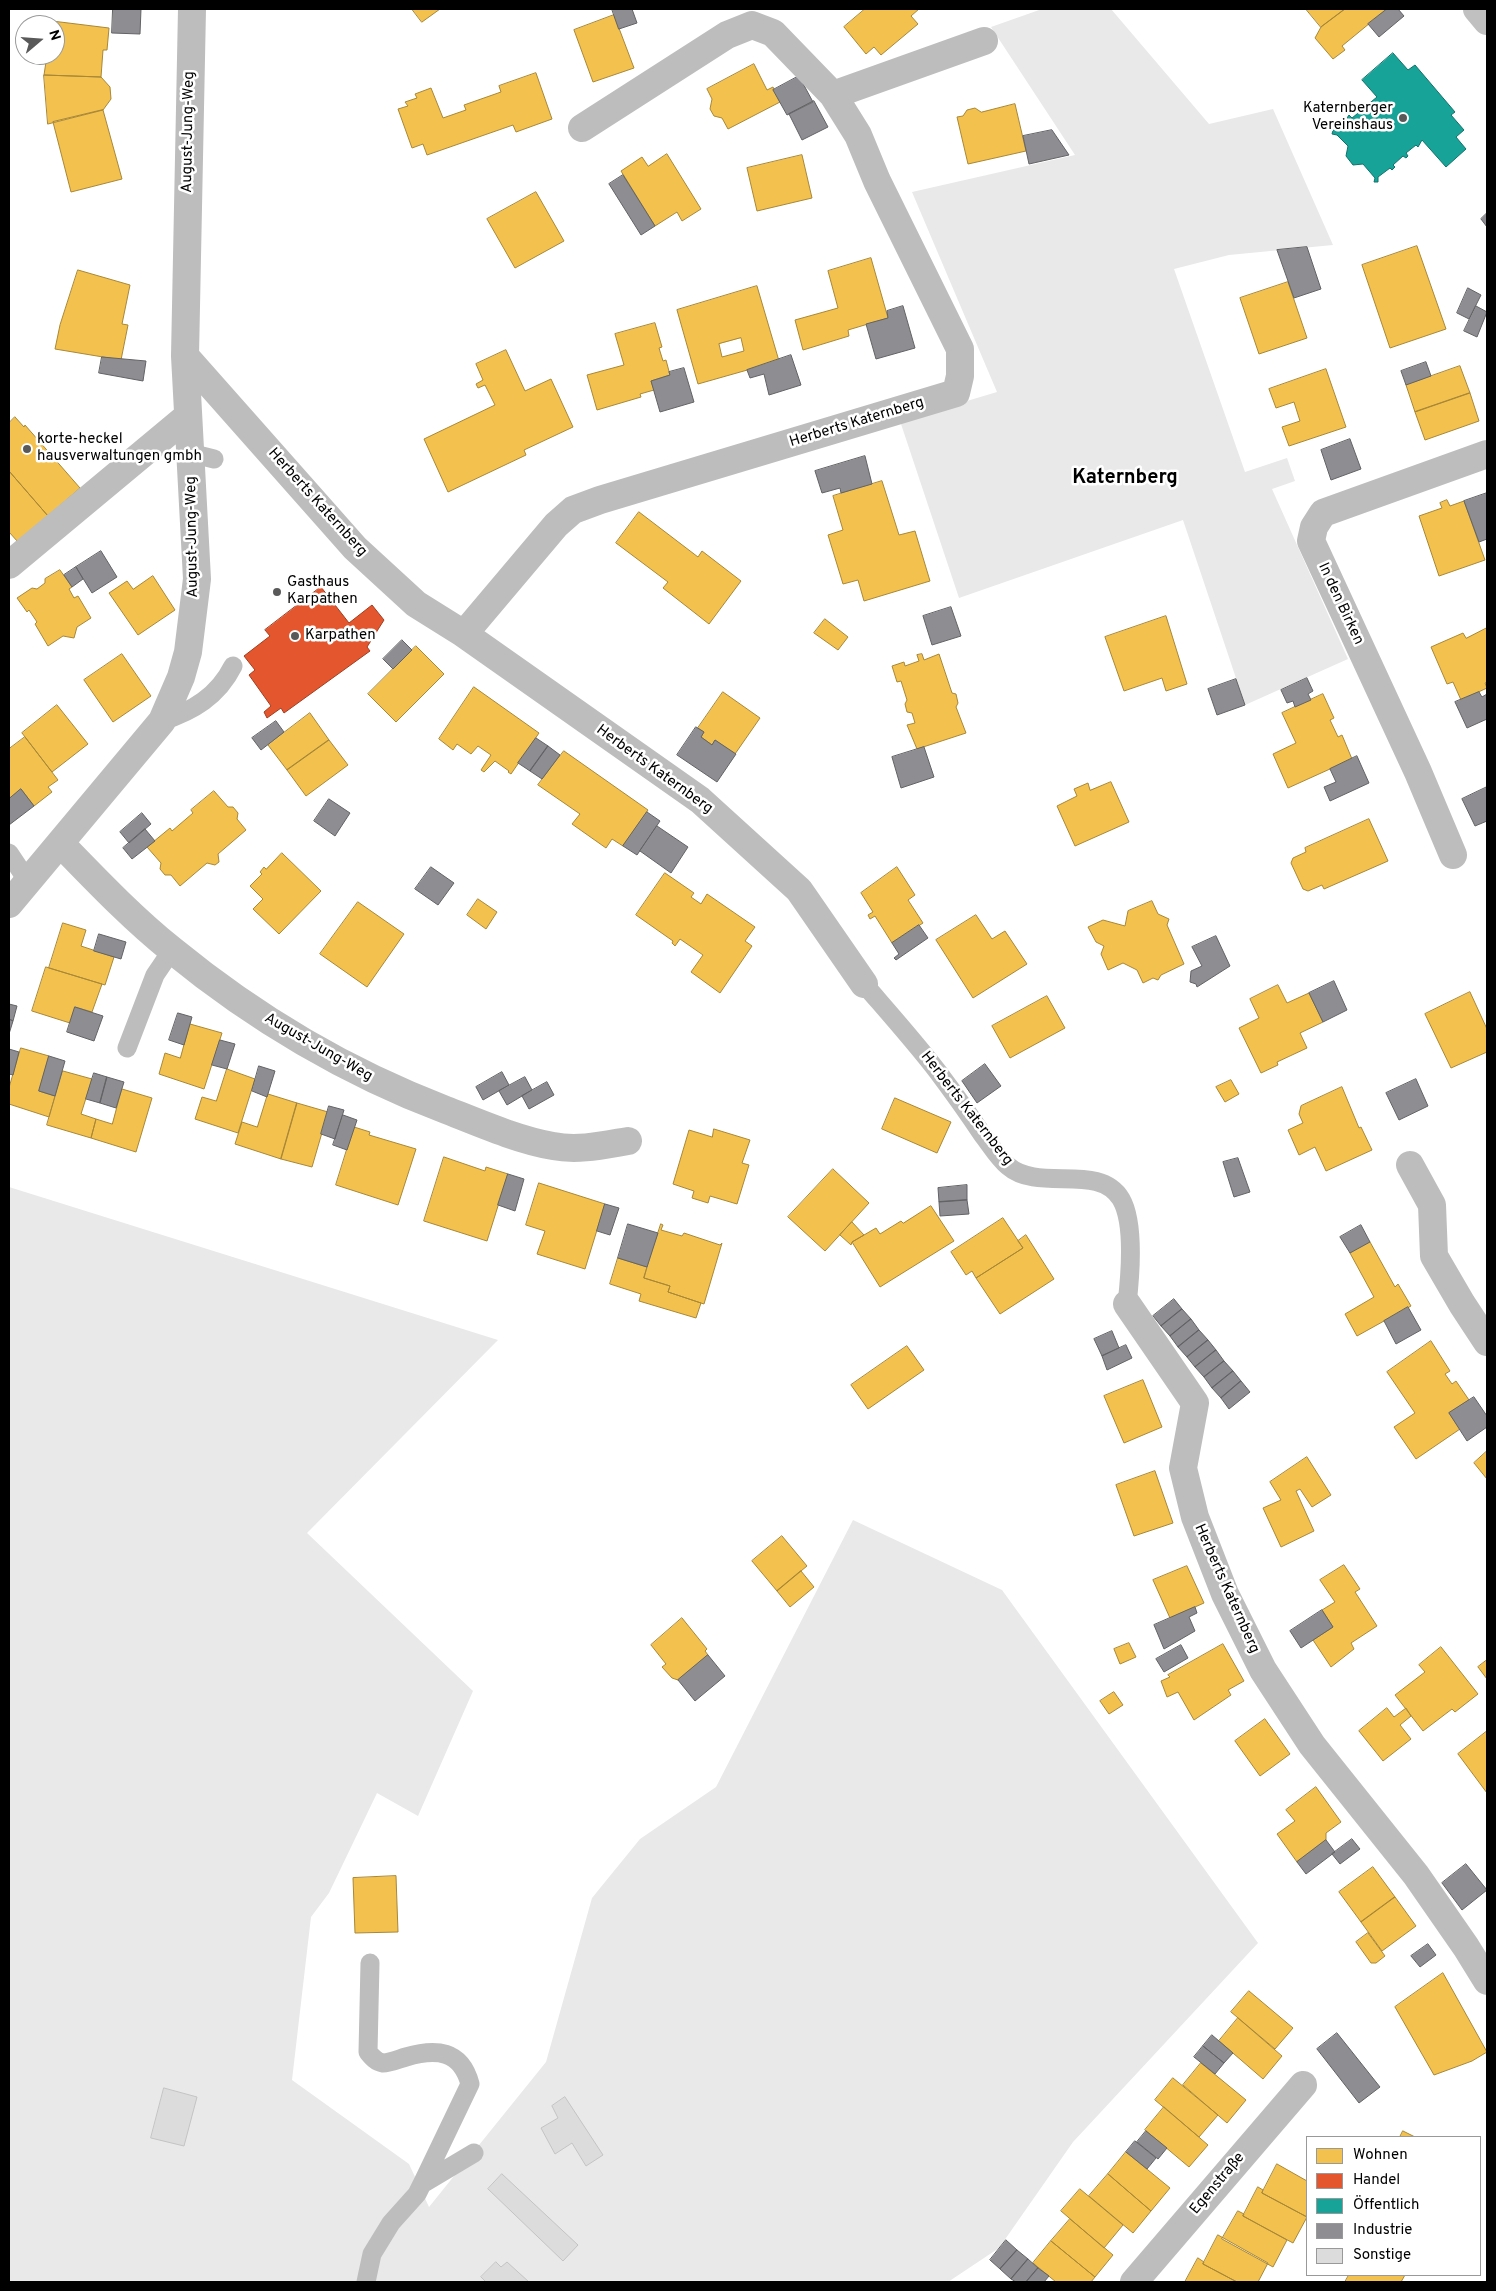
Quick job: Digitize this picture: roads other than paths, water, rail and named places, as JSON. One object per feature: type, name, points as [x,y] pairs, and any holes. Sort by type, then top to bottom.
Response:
[{"type":"street","name":"August-Jung-Weg","points":[[9,904],[27,880],[162,721],[181,677],[188,652],[195,602],[196,533],[202,456],[188,416],[185,356],[192,9]]},
{"type":"street","points":[[1477,9],[1487,21]]},
{"type":"street","name":"Herberts Katernberg","points":[[464,634],[556,525],[573,510],[609,497],[956,393],[960,376],[960,348],[877,181],[858,135],[833,95],[773,33],[752,25],[727,35],[582,128]]},
{"type":"street","points":[[833,95],[984,41]]},
{"type":"street","name":"Herberts Katernberg","points":[[185,356],[355,548],[416,604],[464,634],[700,800],[799,890],[864,984]]},
{"type":"street","points":[[9,565],[188,416]]},
{"type":"street","name":"In den Birken","points":[[1453,855],[1418,772],[1311,541],[1314,526],[1323,513],[1487,454]]},
{"type":"street","name":"August-Jung-Weg","points":[[60,843],[106,891],[172,950],[245,1005],[341,1064],[413,1097],[462,1116],[553,1146],[595,1146],[628,1141]]},
{"type":"street","points":[[1410,1166],[1432,1205],[1434,1256],[1487,1342]]},
{"type":"street","name":"Herberts Katernberg","points":[[1127,1304],[1195,1403],[1183,1468],[1194,1517],[1225,1594],[1263,1670],[1312,1745],[1416,1875],[1487,1981]]},
{"type":"street","name":"Egenstraße","points":[[1134,2282],[1303,2085]]},
{"type":"lane","points":[[162,721],[185,714],[206,700],[223,684],[234,666]]},
{"type":"lane","points":[[9,853],[27,880]]},
{"type":"lane","points":[[127,1048],[155,975],[172,950]]},
{"type":"lane","name":"Herberts Katernberg","points":[[864,984],[938,1071],[991,1146],[1009,1167],[1023,1175],[1039,1178],[1087,1180],[1104,1184],[1115,1191],[1121,1199],[1128,1226],[1131,1271],[1127,1304]]},
{"type":"lane","points":[[366,2282],[372,2254],[391,2223],[417,2194],[470,2084],[467,2072],[451,2056],[436,2052],[420,2052],[384,2063],[376,2061],[368,2052],[370,1963]]},
{"type":"lane","points":[[422,2184],[474,2152]]},
{"type":"place","name":"Katernberger Vereinshaus","points":[[1403,118]]},
{"type":"place","name":"korte-heckel hausverwaltungen gmbh","points":[[27,449]]},
{"type":"place","name":"Gasthaus Karpathen","points":[[277,592]]},
{"type":"place","name":"Karpathen","points":[[295,636]]},
{"type":"district","name":"Katernberg","points":[[1125,479]]}]
